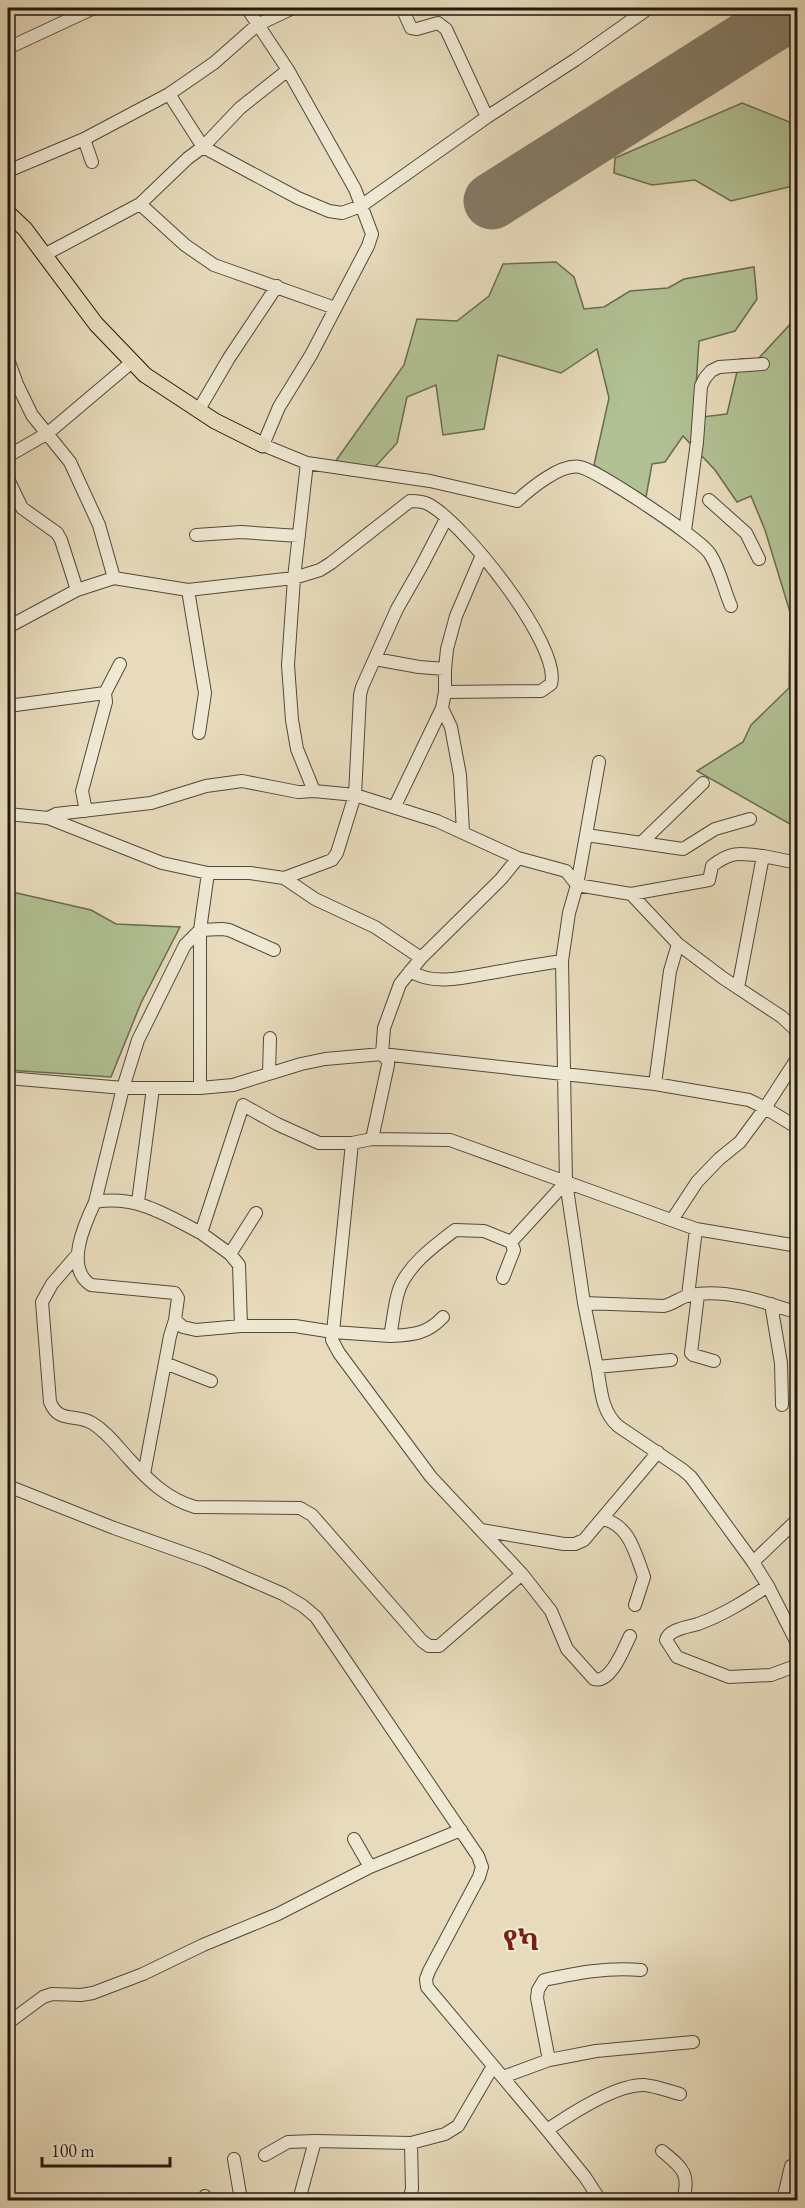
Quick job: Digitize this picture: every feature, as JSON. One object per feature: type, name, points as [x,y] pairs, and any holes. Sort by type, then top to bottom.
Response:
[{"type":"main road","points":[[8,213],[25,229],[96,324],[145,375],[198,411],[263,446]]},
{"type":"street","points":[[8,48],[94,8]]},
{"type":"street","points":[[247,8],[288,70],[355,189],[372,234],[368,246],[311,355],[279,407],[263,446],[307,463],[430,481],[517,501],[528,491],[560,471],[580,467],[618,488],[685,531],[710,554],[731,606]]},
{"type":"street","points":[[8,171],[84,139],[169,94],[214,63],[257,25],[293,8]]},
{"type":"street","points":[[402,8],[411,28],[417,29],[438,23],[446,29],[487,117]]},
{"type":"street","points":[[169,94],[203,147],[298,198],[329,211],[342,213],[361,206],[487,117],[575,60],[649,8]]},
{"type":"street","points":[[44,255],[140,204],[188,158],[203,147],[240,108],[288,70]]},
{"type":"street","points":[[84,139],[92,162]]},
{"type":"street","points":[[140,204],[204,260],[336,308]]},
{"type":"street","points":[[198,411],[229,358],[277,286]]},
{"type":"street","points":[[8,359],[12,385],[32,415],[70,462],[99,525],[114,578]]},
{"type":"street","points":[[8,456],[48,433],[132,362]]},
{"type":"street","points":[[685,531],[697,442],[701,386],[711,371],[719,367],[764,363]]},
{"type":"street","points":[[307,463],[294,578],[288,665],[297,748],[314,791]]},
{"type":"street","points":[[8,479],[22,508],[57,533],[77,590]]},
{"type":"street","points":[[710,500],[746,533],[759,559]]},
{"type":"street","points":[[8,627],[77,590],[114,578],[188,590],[294,578],[320,570],[410,501],[429,504],[482,555],[524,611],[553,673],[551,684],[541,692],[445,692]]},
{"type":"street","points":[[284,878],[332,860],[337,853],[355,795],[360,696],[397,609],[446,519]]},
{"type":"street","points":[[196,536],[241,532],[299,536]]},
{"type":"street","points":[[395,806],[442,708],[447,649],[456,616],[482,555]]},
{"type":"street","points":[[188,590],[205,693],[199,734]]},
{"type":"street","points":[[375,659],[445,669]]},
{"type":"street","points":[[86,811],[82,791],[106,702],[105,693],[120,664]]},
{"type":"street","points":[[8,706],[105,693]]},
{"type":"street","points":[[442,708],[451,727],[460,775],[463,832]]},
{"type":"street","points":[[599,762],[577,885],[569,913],[562,961],[566,1075],[566,1182],[584,1303],[605,1410],[610,1418],[691,1477],[753,1562],[798,1645]]},
{"type":"street","points":[[48,818],[56,814],[151,803],[226,782],[242,781],[298,792],[314,791],[355,795],[395,806],[463,832],[518,858],[566,872],[577,885],[631,894],[709,880],[712,866],[737,852],[798,863]]},
{"type":"street","points":[[642,843],[703,783]]},
{"type":"street","points":[[8,814],[48,818],[162,862],[208,873],[250,873],[284,878],[315,899],[375,927],[421,958]]},
{"type":"street","points":[[586,835],[683,849],[715,829],[750,819]]},
{"type":"street","points":[[738,988],[763,856]]},
{"type":"street","points":[[372,1139],[388,1065],[388,1061],[382,1054],[384,1028],[400,984],[421,958],[501,879],[518,858]]},
{"type":"street","points":[[200,1088],[200,930],[208,873]]},
{"type":"street","points":[[631,894],[678,945],[782,1017],[798,1032]]},
{"type":"street","points":[[144,1474],[178,1298],[170,1291],[91,1285],[82,1276],[77,1255],[84,1226],[95,1202],[123,1088],[138,1040],[185,945],[200,930],[222,929],[274,950]]},
{"type":"street","points":[[656,1084],[670,971],[678,945]]},
{"type":"street","points":[[410,971],[424,977],[456,978],[562,961]]},
{"type":"street","points":[[269,1074],[270,1038]]},
{"type":"street","points":[[8,1078],[123,1088],[200,1088],[233,1085],[325,1059],[382,1054],[656,1084],[749,1100],[798,1128]]},
{"type":"street","points":[[672,1220],[697,1182],[718,1159],[740,1142],[798,1057]]},
{"type":"street","points":[[233,1085],[243,1105],[319,1143],[352,1143],[372,1139],[450,1140],[696,1229],[796,1244]]},
{"type":"street","points":[[138,1202],[153,1088]]},
{"type":"street","points":[[201,1233],[243,1105]]},
{"type":"street","points":[[352,1143],[332,1340],[339,1353],[431,1477],[522,1574],[551,1611],[567,1648],[594,1679],[604,1679],[618,1662],[630,1636]]},
{"type":"street","points":[[511,1242],[566,1182]]},
{"type":"street","points":[[95,1202],[118,1200],[138,1202],[201,1233],[230,1254],[240,1272],[241,1326]]},
{"type":"street","points":[[230,1254],[256,1213]]},
{"type":"street","points":[[696,1229],[691,1353],[714,1361]]},
{"type":"street","points":[[390,1336],[398,1293],[402,1285],[427,1254],[455,1230],[484,1231],[511,1242],[514,1250],[503,1278]]},
{"type":"street","points":[[77,1255],[46,1292],[42,1302],[50,1402],[54,1412],[61,1416],[91,1422],[111,1439],[164,1494],[178,1502],[195,1507],[300,1508],[312,1515],[422,1641],[429,1646],[439,1646],[522,1574]]},
{"type":"street","points":[[584,1303],[664,1306],[693,1295],[740,1296],[798,1313]]},
{"type":"street","points":[[771,1304],[781,1363],[782,1405]]},
{"type":"street","points":[[175,1320],[183,1327],[195,1330],[241,1326],[295,1326],[333,1332],[390,1336],[423,1333],[443,1317]]},
{"type":"street","points":[[597,1367],[671,1360]]},
{"type":"street","points":[[165,1363],[211,1381]]},
{"type":"street","points":[[482,1530],[575,1544],[584,1540],[603,1519],[658,1452]]},
{"type":"street","points":[[8,1486],[114,1528],[207,1561],[283,1594],[303,1606],[321,1623],[461,1830],[478,1856],[482,1867],[479,1877],[429,1971],[426,1979],[427,1987],[547,2130],[585,2177],[600,2200]]},
{"type":"street","points":[[603,1519],[612,1521],[625,1533],[642,1570],[644,1577],[634,1605]]},
{"type":"street","points":[[753,1562],[798,1519]]},
{"type":"street","points":[[768,1587],[711,1619],[671,1633],[666,1640],[677,1657],[729,1677],[771,1675],[798,1665]]},
{"type":"street","points":[[8,2023],[43,1997],[52,1994],[93,1993],[143,1974],[203,1945],[278,1914],[369,1867],[461,1830]]},
{"type":"street","points":[[354,1839],[369,1867]]},
{"type":"street","points":[[549,2060],[537,1998],[538,1990],[544,1980],[586,1971],[619,1968],[640,1970]]},
{"type":"street","points":[[503,2077],[549,2060],[596,2051],[693,2042]]},
{"type":"street","points":[[265,2155],[288,2142],[411,2143],[445,2134],[458,2126],[493,2066]]},
{"type":"street","points":[[547,2130],[577,2110],[633,2086],[654,2087],[680,2094]]},
{"type":"street","points":[[299,2200],[315,2141]]},
{"type":"street","points":[[409,2200],[412,2189],[411,2143]]},
{"type":"street","points":[[662,2151],[684,2171],[686,2178],[683,2200]]},
{"type":"street","points":[[234,2159],[241,2200]]},
{"type":"street","points":[[783,2200],[791,2166]]},
{"type":"green space","points":[[742,103],[797,125],[797,185],[731,201],[695,180],[652,185],[614,173],[615,158]]},
{"type":"green space","points":[[556,262],[574,277],[584,309],[604,307],[630,291],[668,288],[684,279],[754,267],[757,299],[735,331],[699,341],[694,418],[727,414],[740,359],[758,359],[797,317],[797,828],[697,771],[743,742],[751,725],[789,688],[790,612],[765,530],[751,496],[737,502],[715,470],[683,436],[665,462],[652,464],[646,497],[594,465],[609,398],[597,349],[561,373],[498,355],[484,429],[443,435],[436,385],[407,397],[397,443],[375,467],[335,462],[404,365],[417,319],[457,321],[489,296],[503,264]]},
{"type":"green space","points":[[8,891],[91,910],[116,924],[180,927],[141,1003],[111,1077],[8,1070]]},
{"type":"runway","points":[[492,201],[797,8]]},
{"type":"district","name":"የካ","points":[[521,1940]]}]
